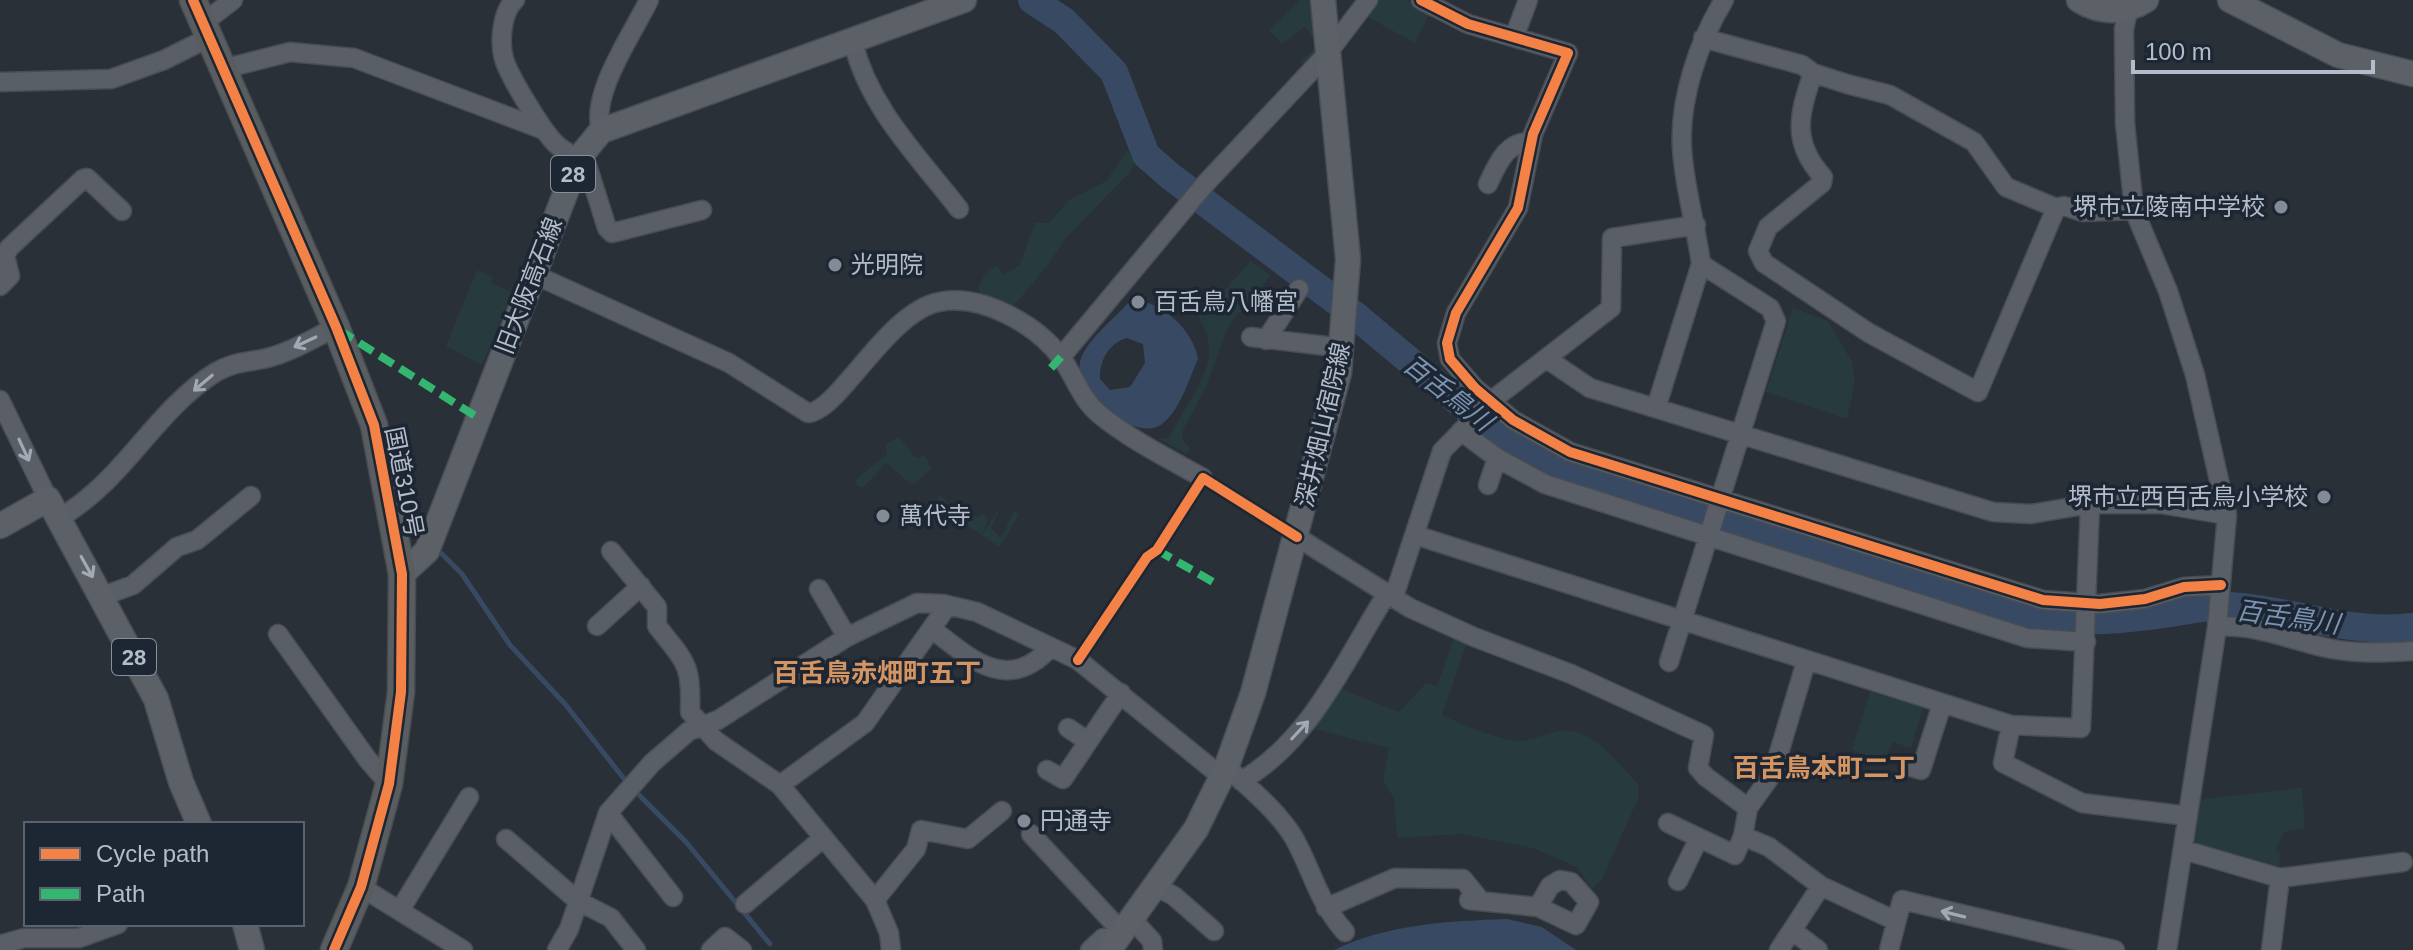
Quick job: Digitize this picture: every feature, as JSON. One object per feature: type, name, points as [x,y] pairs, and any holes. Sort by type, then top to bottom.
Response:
[{"type":"highway","name":"国道310号","points":[[202,20],[336,327],[374,425],[402,574],[401,692],[389,784],[361,887],[334,950]]},
{"type":"main road","name":"28","points":[[601,131],[964,0]]},
{"type":"main road","name":"深井畑山宿院線","points":[[1121,934],[1196,829],[1230,775],[1297,537],[1343,348],[1347,244],[1323,0]]},
{"type":"main road","points":[[2079,0],[2097,7],[2137,6]]},
{"type":"main road","points":[[2230,0],[2338,55],[2413,74]]},
{"type":"main road","name":"旧大阪高石線","points":[[402,574],[427,551],[579,158],[601,131]]},
{"type":"main road","name":"28","points":[[53,508],[156,699],[181,782],[198,822]]},
{"type":"main road","points":[[0,526],[53,508]]},
{"type":"main road","points":[[246,926],[252,950]]},
{"type":"street","points":[[0,82],[111,79],[164,60],[202,20],[217,16],[233,0]]},
{"type":"street","points":[[515,0],[508,6],[505,17],[503,58],[544,130],[558,146],[587,165],[607,228],[612,233],[702,210]]},
{"type":"street","points":[[601,131],[597,116],[600,97],[649,0]]},
{"type":"street","points":[[1061,357],[1194,198],[1327,54],[1368,0]]},
{"type":"street","points":[[1421,0],[1468,24],[1515,35],[1568,53],[1531,142],[1518,208],[1456,313],[1447,343],[1456,368],[1488,404],[1570,452],[1720,503],[2018,594],[2087,609],[2145,599],[2184,587],[2221,588]]},
{"type":"street","points":[[1515,35],[1528,0]]},
{"type":"street","points":[[1656,408],[1701,264],[1682,146],[1688,92],[1703,38],[1724,0]]},
{"type":"street","points":[[2137,6],[2124,29],[2125,123],[2134,210],[2168,291],[2195,375],[2227,515],[2217,622],[2167,950]]},
{"type":"street","points":[[1703,38],[1802,65],[1813,73],[1890,95],[1974,142],[2006,187],[2056,208],[2064,206],[2083,212],[2134,210]]},
{"type":"street","points":[[853,42],[860,71],[879,107],[959,209]]},
{"type":"street","points":[[223,69],[290,52],[354,58],[544,130]]},
{"type":"street","points":[[1813,73],[1799,117],[1809,162],[1823,177],[1822,183],[1768,227],[1758,251],[1764,263],[1869,333],[1978,392],[2056,208]]},
{"type":"street","points":[[1488,184],[1501,158],[1523,141],[1531,142]]},
{"type":"street","points":[[0,286],[10,276],[5,256],[9,248],[83,179],[87,178],[122,211]]},
{"type":"street","points":[[1230,775],[1265,763],[1311,719],[1391,594],[1415,535],[1442,451],[1488,404],[1611,308],[1612,238],[1696,225]]},
{"type":"street","points":[[1669,662],[1776,321],[1770,308],[1701,264]]},
{"type":"street","points":[[533,274],[729,363],[808,413],[826,407],[867,356],[919,310],[944,301],[964,301],[1028,326],[1061,357],[1082,395],[1101,416],[1203,478]]},
{"type":"street","points":[[1299,289],[1258,338],[1343,348]]},
{"type":"street","points":[[0,400],[53,508],[91,499],[170,411],[215,373],[246,359],[274,357],[336,327]]},
{"type":"street","points":[[1547,359],[1590,388],[1993,512],[2031,514],[2090,504],[2161,504],[2227,515]]},
{"type":"street","points":[[1463,429],[1497,458],[1545,484],[2027,638],[2086,639]]},
{"type":"street","points":[[1488,485],[1497,458]]},
{"type":"street","points":[[103,596],[133,585],[177,547],[197,540],[251,496]]},
{"type":"street","points":[[1415,535],[2011,725],[2081,728],[2090,504]]},
{"type":"street","points":[[1297,537],[1391,594],[1474,637],[1571,674],[1704,735],[1698,768],[1748,808]]},
{"type":"street","points":[[611,551],[657,607],[657,626],[684,658],[692,675],[690,712],[716,741],[780,785],[875,900],[889,933],[891,950]]},
{"type":"street","points":[[597,626],[641,586]]},
{"type":"street","points":[[819,589],[847,637]]},
{"type":"street","points":[[557,950],[578,901],[608,813],[652,763],[689,731],[718,720],[847,637],[917,603],[948,605],[989,618],[1078,660],[1230,775],[1294,838],[1326,908],[1345,932]]},
{"type":"street","points":[[780,785],[865,723],[948,605]]},
{"type":"street","points":[[2217,622],[2334,649],[2385,653],[2413,651]]},
{"type":"street","points":[[932,629],[969,658],[1012,672],[1028,667],[1051,647]]},
{"type":"street","points":[[278,634],[368,760],[389,784]]},
{"type":"street","points":[[1668,823],[1735,855],[1743,836],[1748,808],[1773,773],[1806,662]]},
{"type":"street","points":[[1047,770],[1063,779],[1086,740],[1121,693]]},
{"type":"street","points":[[1911,767],[1921,770],[1942,704]]},
{"type":"street","points":[[2011,725],[2003,763],[2082,803],[2188,816]]},
{"type":"street","points":[[1068,728],[1086,740]]},
{"type":"street","points":[[400,910],[469,797]]},
{"type":"street","points":[[875,900],[910,860],[921,830],[968,839],[1002,811]]},
{"type":"street","points":[[608,813],[644,864],[673,897]]},
{"type":"street","points":[[1031,834],[1121,934]]},
{"type":"street","points":[[1743,836],[1769,847],[1821,886],[1896,921]]},
{"type":"street","points":[[745,904],[823,838]]},
{"type":"street","points":[[1678,881],[1699,838]]},
{"type":"street","points":[[506,839],[578,901],[611,918],[636,950]]},
{"type":"street","points":[[2184,850],[2280,878],[2403,862]]},
{"type":"street","points":[[1326,908],[1395,878],[1463,879],[1475,900],[1538,907]]},
{"type":"street","points":[[2271,950],[2280,878]]},
{"type":"street","points":[[1155,886],[1174,896],[1214,931]]},
{"type":"street","points":[[1779,950],[1794,932],[1821,886]]},
{"type":"street","points":[[361,887],[463,950]]},
{"type":"street","points":[[1889,950],[1902,900],[2115,950]]},
{"type":"street","points":[[0,945],[24,938],[79,938],[112,926]]},
{"type":"street","points":[[1794,932],[1818,950]]},
{"type":"street","points":[[1090,950],[1103,938],[1121,934],[1152,941],[1153,950]]},
{"type":"street","points":[[711,950],[725,937],[742,950]]},
{"type":"green space","points":[[1300,0],[1315,0],[1320,51],[1306,67],[1299,62],[1318,46],[1305,26],[1282,44],[1269,30]]},
{"type":"green space","points":[[1376,0],[1407,0],[1431,10],[1415,43],[1364,15]]},
{"type":"green space","points":[[1128,150],[1135,163],[1131,171],[1065,239],[1012,308],[982,297],[978,288],[984,276],[996,265],[1004,275],[1020,264],[1035,223],[1049,223],[1069,200],[1106,181]]},
{"type":"green space","points":[[1251,261],[1270,275],[1247,310],[1239,312],[1227,329],[1206,387],[1182,432],[1182,439],[1190,448],[1187,454],[1159,439],[1168,438],[1207,365],[1207,335],[1185,300],[1188,296],[1206,311]]},
{"type":"green space","points":[[477,270],[493,277],[491,283],[512,292],[482,365],[446,346]]},
{"type":"green space","points":[[1793,308],[1828,321],[1852,362],[1855,381],[1847,419],[1766,392]]},
{"type":"green space","points":[[899,437],[916,458],[925,456],[932,469],[912,485],[886,463],[864,487],[859,487],[855,480],[887,454],[886,444]]},
{"type":"green space","points":[[941,495],[952,509],[977,517],[983,513],[988,520],[983,533],[1002,504],[991,528],[1001,538],[1014,511],[1019,514],[1000,547],[959,520],[956,525],[933,504]]},
{"type":"green space","points":[[1454,638],[1467,642],[1442,715],[1509,740],[1530,739],[1564,731],[1581,734],[1608,752],[1638,784],[1638,799],[1601,881],[1592,889],[1577,867],[1533,848],[1462,834],[1397,838],[1394,799],[1383,780],[1389,748],[1314,729],[1341,689],[1399,712],[1426,683],[1437,686]]},
{"type":"green space","points":[[1870,692],[1923,708],[1911,748],[1892,742],[1886,761],[1852,750]]},
{"type":"green space","points":[[2302,788],[2305,829],[2283,832],[2276,851],[2280,852],[2279,867],[2200,848],[2194,842],[2201,799]]},
{"type":"water","points":[[1136,300],[1146,302],[1176,320],[1190,338],[1198,359],[1174,411],[1162,424],[1150,428],[1137,427],[1109,411],[1086,387],[1081,374],[1080,362],[1087,346],[1127,304]],"holes":[[[1127,338],[1143,344],[1145,363],[1130,387],[1110,390],[1100,379],[1106,354],[1115,344]]]},
{"type":"water","points":[[1507,919],[1542,927],[1576,950],[1334,950],[1397,929]]},
{"type":"waterway","name":"百舌鳥川","points":[[1032,0],[1064,21],[1114,72],[1146,155],[1356,316],[1484,423],[1543,460],[1585,478],[2043,618],[2119,619],[2231,606],[2366,628],[2413,627]]},
{"type":"waterway","points":[[441,553],[462,574],[510,645],[565,704],[625,780]]},
{"type":"waterway","points":[[636,792],[686,842],[770,944]]},
{"type":"marked path","points":[[339,330],[477,417]]},
{"type":"marked path","points":[[1051,368],[1061,357]]},
{"type":"marked path","points":[[1157,550],[1213,582]]},
{"type":"cycle path","points":[[193,0],[336,327],[374,425],[402,574],[401,692],[389,784],[361,887],[334,950]]},
{"type":"cycle path","points":[[1421,0],[1468,24],[1568,53],[1533,134],[1518,208],[1456,313],[1447,343],[1450,359],[1475,388],[1513,420],[1570,452],[2043,600],[2100,604],[2145,599],[2184,587],[2221,585]]},
{"type":"cycle path","points":[[1078,660],[1147,557],[1157,550],[1203,478],[1297,537]]},
{"type":"place","name":"堺市立陵南中学校","points":[[2281,207]]},
{"type":"place","name":"光明院","points":[[835,265]]},
{"type":"place","name":"百舌鳥八幡宮","points":[[1138,302]]},
{"type":"place","name":"堺市立西百舌鳥小学校","points":[[2324,497]]},
{"type":"place","name":"萬代寺","points":[[883,516]]},
{"type":"place","name":"円通寺","points":[[1024,821]]},
{"type":"district","name":"百舌鳥赤畑町五丁","points":[[877,673]]},
{"type":"district","name":"百舌鳥本町二丁","points":[[1824,768]]}]
